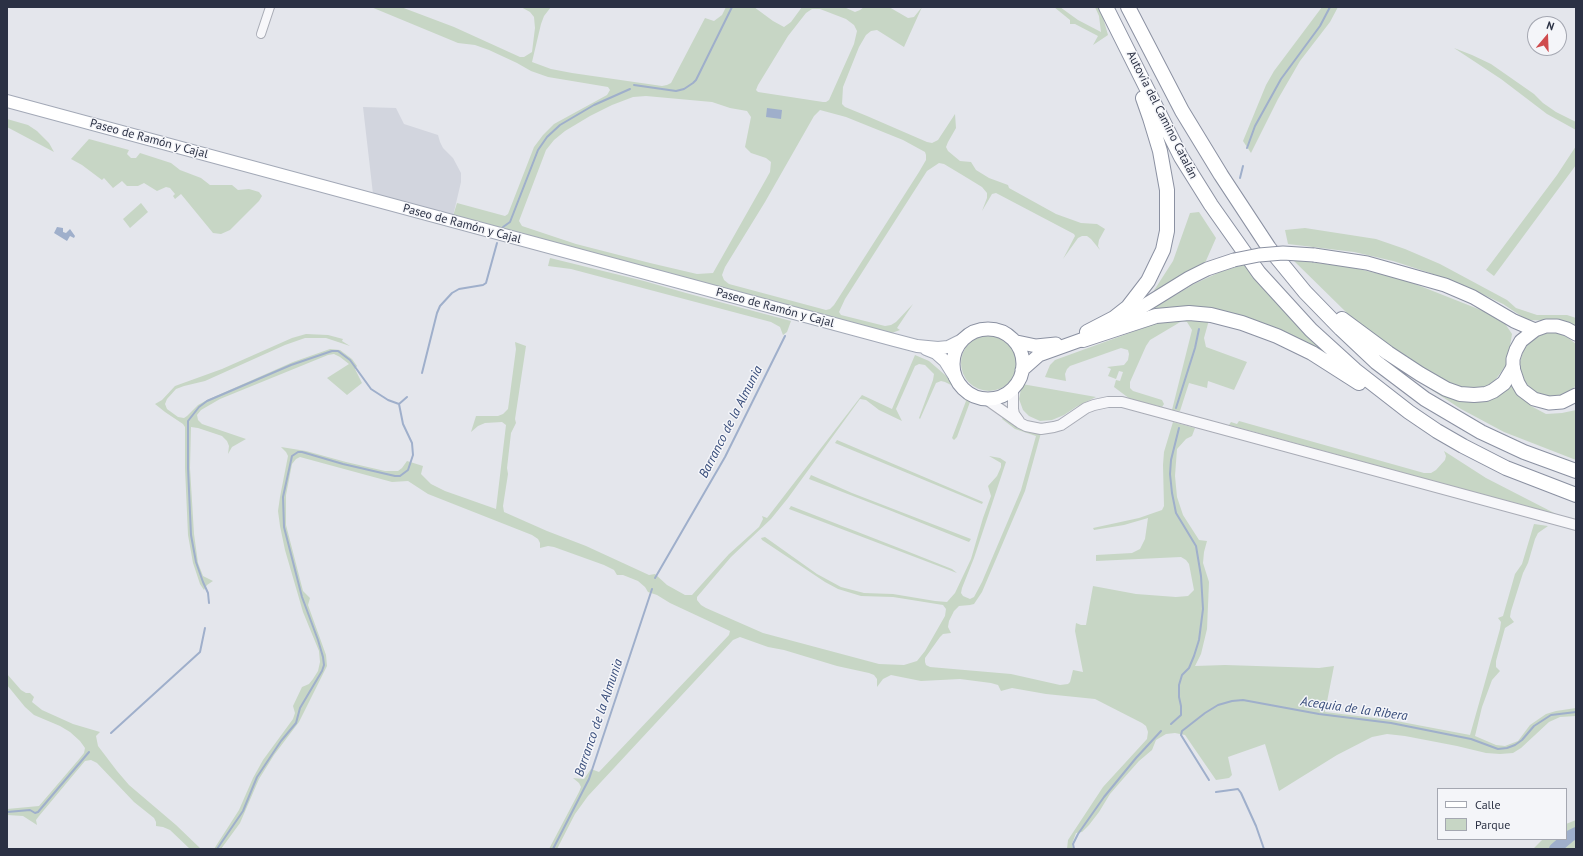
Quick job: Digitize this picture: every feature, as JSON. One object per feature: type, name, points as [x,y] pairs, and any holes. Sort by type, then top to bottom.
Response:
[{"type":"highway","points":[[1081,338],[1114,318],[1128,307],[1148,281],[1163,250],[1167,231],[1166,184],[1150,118],[1136,82],[1101,7]]},
{"type":"highway","name":"Autovía del Camino Catalán","points":[[1106,7],[1181,157],[1211,205],[1260,273],[1311,330],[1355,370],[1409,412],[1463,446],[1506,468],[1576,495]]},
{"type":"highway","name":"Autovía del Camino Catalán","points":[[1128,7],[1182,112],[1269,248],[1305,292],[1341,330],[1376,362],[1425,398],[1481,432],[1524,452],[1576,471]]},
{"type":"highway","points":[[1269,248],[1314,295],[1351,327],[1420,374],[1446,388],[1467,394],[1486,394],[1497,389],[1504,383],[1513,368]]},
{"type":"highway","points":[[1081,338],[1116,324],[1179,284],[1208,269],[1234,260],[1259,255],[1283,253],[1314,254],[1367,263],[1445,285],[1473,297],[1514,321],[1535,330]]},
{"type":"highway","points":[[1022,370],[1038,351],[1141,320],[1175,313],[1200,314],[1227,319],[1277,336],[1312,353],[1401,412],[1463,446]]},
{"type":"highway","points":[[1514,321],[1521,341]]},
{"type":"highway","points":[[1576,334],[1568,329],[1557,326],[1546,326],[1535,330],[1521,341],[1513,360],[1513,368],[1522,390],[1534,399],[1550,403],[1562,402],[1576,395]]},
{"type":"highway","points":[[1017,342],[1023,361],[1022,370],[1013,388],[1006,394],[996,398],[986,399],[976,397],[960,386],[955,377],[952,361],[962,340],[977,330],[995,330],[1004,333],[1017,342],[1038,351]]},
{"type":"main road","name":"Paseo de Ramón y Cajal","points":[[7,101],[917,346]]},
{"type":"main road","points":[[917,346],[938,348],[948,347],[962,340]]},
{"type":"main road","points":[[917,346],[936,353],[945,362],[955,377]]},
{"type":"street","points":[[261,34],[270,7]]},
{"type":"street","points":[[1013,388],[1013,409],[1016,418],[1020,423]]},
{"type":"street","points":[[986,399],[1020,423],[1033,428],[1054,427],[1061,425],[1086,408],[1108,402],[1122,402],[1576,525]]},
{"type":"shaded area","points":[[363,107],[396,108],[404,124],[438,135],[443,148],[453,158],[461,173],[461,182],[453,216],[373,194]]},
{"type":"green space","points":[[371,7],[401,7],[454,27],[520,57],[524,57],[532,52],[535,28],[534,17],[530,12],[521,7],[551,7],[544,16],[541,24],[532,62],[551,69],[572,73],[662,86],[671,83],[705,18],[714,21],[722,15],[726,7],[754,7],[784,27],[791,22],[802,7],[844,7],[855,12],[864,7],[889,7],[908,18],[914,17],[922,7],[904,47],[877,30],[871,31],[866,35],[859,47],[843,87],[842,104],[845,107],[932,143],[938,140],[955,114],[956,128],[946,147],[948,151],[960,161],[971,162],[976,170],[989,178],[1008,185],[1009,188],[1056,214],[1081,223],[1097,224],[1105,229],[1099,240],[1098,246],[1100,250],[1091,239],[1087,236],[1082,236],[1078,238],[1063,259],[1075,236],[1074,234],[996,193],[992,194],[982,211],[987,198],[987,193],[982,187],[944,164],[939,163],[927,171],[845,299],[839,312],[841,315],[885,326],[896,322],[913,304],[897,328],[900,330],[889,334],[453,216],[457,203],[505,216],[508,214],[534,147],[543,135],[554,124],[607,95],[610,90],[608,87],[548,77],[531,71],[489,50],[475,45],[458,43]],"holes":[[[812,9],[820,9],[846,19],[854,25],[857,31],[854,44],[829,100],[823,102],[758,92],[756,90],[758,85],[788,36],[806,13]],[[646,96],[712,102],[730,108],[747,111],[751,117],[745,147],[751,153],[766,158],[771,162],[770,172],[713,273],[697,274],[576,244],[522,226],[519,221],[546,150],[554,140],[565,131],[590,116],[633,97]],[[820,110],[846,117],[903,140],[925,152],[926,155],[926,160],[919,172],[834,305],[830,309],[826,310],[729,284],[724,280],[722,275],[725,267],[765,202],[814,116]]]},
{"type":"green space","points":[[1054,7],[1060,7],[1078,20],[1101,32],[1099,16],[1095,7],[1100,7],[1108,35],[1093,45],[1098,36],[1075,24],[1070,24],[1070,20]]},
{"type":"green space","points":[[1322,7],[1338,7],[1330,22],[1300,61],[1278,99],[1251,153],[1243,141],[1266,85],[1274,71]]},
{"type":"green space","points":[[1454,48],[1491,64],[1534,94],[1543,103],[1556,112],[1576,122],[1576,130],[1547,114],[1501,79]]},
{"type":"green space","points":[[7,119],[28,125],[37,131],[49,143],[54,152],[7,127]]},
{"type":"green space","points":[[89,139],[129,150],[127,154],[131,158],[136,158],[140,153],[171,163],[180,170],[201,178],[210,185],[232,185],[238,190],[249,189],[259,192],[262,196],[259,201],[230,230],[221,234],[213,233],[181,194],[175,199],[173,196],[175,194],[170,188],[166,187],[157,191],[144,183],[138,186],[127,186],[122,181],[113,188],[104,178],[102,180],[82,165],[71,159]]},
{"type":"green space","points":[[1576,146],[1576,165],[1494,276],[1486,270],[1557,175]]},
{"type":"green space","points":[[141,203],[148,212],[130,228],[123,219]]},
{"type":"green space","points":[[1199,212],[1216,238],[1205,263],[1153,292],[1173,261],[1190,213]]},
{"type":"green space","points":[[1305,228],[1376,239],[1405,249],[1440,264],[1507,300],[1516,308],[1537,315],[1567,315],[1576,318],[1576,326],[1561,321],[1527,320],[1503,304],[1465,286],[1393,261],[1354,252],[1288,244],[1285,230]]},
{"type":"green space","points":[[550,258],[644,281],[791,321],[787,332],[783,335],[780,327],[771,322],[571,269],[548,266]]},
{"type":"green space","points":[[1293,260],[1350,267],[1405,280],[1496,316],[1504,322],[1512,334],[1507,364],[1493,383],[1480,389],[1460,388],[1420,367],[1367,329],[1347,313]]},
{"type":"green space","points":[[1246,264],[1353,374],[1221,310],[1194,306],[1163,309],[1144,314],[1194,284],[1220,272]]},
{"type":"green space","points":[[1179,318],[1209,320],[1204,338],[1206,347],[1247,362],[1234,390],[1208,381],[1207,388],[1189,383],[1180,411],[1172,410],[1192,330],[1187,322],[1182,321],[1150,340],[1130,382],[1130,388],[1133,391],[1162,400],[1164,404],[1162,407],[1130,399],[1114,387],[1116,380],[1120,381],[1123,372],[1119,371],[1116,379],[1108,376],[1111,369],[1107,367],[1124,365],[1128,360],[1128,350],[1121,348],[1070,366],[1065,374],[1066,381],[1045,377],[1050,365],[1055,360],[1157,323]]},
{"type":"green space","points":[[1547,333],[1557,333],[1567,337],[1576,344],[1576,385],[1571,391],[1551,397],[1541,395],[1532,390],[1525,382],[1521,372],[1520,362],[1528,343]]},
{"type":"green space","points":[[306,334],[328,335],[343,339],[342,341],[350,346],[326,338],[305,338],[285,345],[205,381],[176,389],[167,399],[165,404],[167,409],[178,417],[184,418],[198,405],[207,400],[293,362],[330,349],[340,350],[352,359],[357,366],[355,369],[362,383],[347,395],[327,378],[349,364],[334,354],[328,355],[220,399],[201,410],[197,415],[198,420],[202,424],[246,439],[232,447],[228,454],[229,446],[227,441],[222,436],[191,427],[190,468],[194,534],[198,563],[203,576],[213,581],[207,585],[204,590],[200,584],[193,563],[188,535],[185,427],[155,404],[162,400],[175,386],[222,369],[292,338]]},
{"type":"green space","points":[[989,335],[1000,337],[1009,343],[1015,352],[1017,363],[1015,374],[1009,383],[1000,389],[989,391],[978,389],[969,383],[963,374],[961,363],[963,352],[969,343],[978,337]]},
{"type":"green space","points":[[515,342],[526,346],[515,419],[516,423],[511,433],[507,468],[508,474],[503,506],[504,512],[586,546],[649,575],[655,574],[667,585],[685,595],[692,595],[729,554],[759,527],[763,519],[762,516],[767,518],[862,395],[892,409],[915,355],[929,361],[975,400],[970,402],[957,437],[954,440],[952,438],[966,401],[951,385],[941,381],[936,383],[920,419],[919,418],[934,374],[925,365],[919,364],[915,366],[896,409],[902,421],[879,410],[866,400],[860,399],[771,519],[731,557],[697,597],[697,600],[701,605],[706,608],[763,633],[879,664],[904,665],[917,661],[925,651],[945,616],[946,609],[943,605],[893,597],[861,596],[838,589],[825,582],[761,538],[765,537],[817,574],[841,587],[864,593],[893,594],[947,602],[955,593],[971,559],[991,496],[988,486],[997,476],[1001,467],[1001,463],[989,456],[1000,458],[1006,462],[961,593],[963,596],[970,599],[974,597],[982,582],[1021,490],[1036,436],[1015,429],[1002,419],[1004,416],[1041,433],[1025,491],[982,592],[974,604],[959,606],[954,611],[948,627],[951,633],[943,634],[940,637],[925,658],[925,662],[926,665],[930,667],[1011,674],[1060,685],[1068,684],[1070,682],[1073,670],[1083,672],[1075,631],[1076,623],[1086,625],[1093,586],[1136,594],[1176,597],[1188,596],[1194,590],[1189,564],[1181,557],[1096,561],[1096,555],[1132,553],[1140,549],[1145,539],[1148,518],[1124,525],[1094,530],[1093,528],[1139,518],[1162,510],[1164,506],[1164,452],[1173,422],[1195,428],[1192,436],[1186,439],[1177,449],[1175,476],[1177,497],[1183,515],[1199,540],[1207,541],[1203,563],[1209,582],[1207,629],[1201,654],[1195,666],[1225,665],[1319,668],[1334,666],[1325,712],[1391,720],[1470,735],[1500,629],[1501,622],[1498,618],[1503,616],[1515,574],[1522,564],[1534,524],[1548,526],[1538,533],[1523,573],[1511,611],[1510,617],[1514,622],[1505,628],[1496,661],[1496,667],[1500,671],[1492,680],[1482,707],[1475,736],[1496,745],[1505,746],[1518,741],[1530,725],[1546,714],[1576,708],[1576,716],[1560,717],[1549,722],[1521,748],[1513,753],[1486,753],[1405,736],[1387,734],[1372,737],[1337,755],[1279,791],[1265,744],[1228,757],[1232,775],[1229,778],[1216,780],[1185,735],[1175,733],[1166,734],[1156,740],[1152,750],[1139,761],[1110,794],[1089,825],[1082,832],[1076,833],[1072,844],[1073,849],[1067,849],[1068,840],[1103,787],[1147,739],[1148,732],[1146,726],[1142,723],[1095,699],[1046,694],[1012,688],[1001,691],[998,685],[991,683],[960,679],[921,681],[891,675],[883,679],[877,687],[877,679],[874,675],[869,673],[768,647],[740,637],[733,640],[588,796],[575,814],[557,849],[549,849],[581,787],[573,778],[584,779],[591,769],[599,772],[729,635],[730,631],[648,592],[638,581],[623,575],[617,575],[614,570],[604,565],[554,547],[548,546],[540,548],[538,539],[532,535],[428,494],[408,481],[392,482],[300,457],[292,464],[286,495],[286,525],[303,591],[310,598],[308,605],[326,655],[327,666],[299,722],[274,755],[259,779],[240,823],[221,849],[214,849],[239,810],[253,778],[263,760],[293,719],[295,713],[293,706],[302,687],[309,684],[313,679],[318,671],[320,662],[319,651],[303,612],[285,550],[280,526],[278,511],[288,456],[281,447],[306,451],[385,471],[398,471],[407,461],[423,466],[421,474],[431,484],[445,491],[496,509],[506,425],[502,422],[485,423],[478,426],[471,432],[476,416],[498,416],[503,414],[508,409],[516,349]]},
{"type":"green space","points":[[1392,362],[1447,396],[1464,402],[1482,402],[1495,397],[1512,384],[1531,406],[1546,414],[1576,410],[1576,460],[1504,432],[1461,409]]},
{"type":"green space","points":[[1022,384],[1096,397],[1064,415],[1052,420],[1040,421],[1029,416],[1023,410],[1019,399]]},
{"type":"green space","points":[[1239,421],[1424,473],[1431,473],[1436,470],[1445,460],[1446,456],[1444,451],[1486,478],[1558,515],[1229,425],[1231,422],[1237,424]]},
{"type":"green space","points":[[837,440],[983,502],[982,504],[835,443]]},
{"type":"green space","points":[[811,475],[852,493],[971,539],[969,542],[809,479]]},
{"type":"green space","points":[[791,506],[952,569],[957,573],[789,509]]},
{"type":"green space","points":[[7,674],[21,690],[26,693],[30,693],[34,697],[32,702],[42,710],[73,724],[100,732],[96,736],[98,746],[129,785],[176,825],[201,849],[190,849],[170,830],[156,826],[154,818],[134,802],[97,763],[91,760],[85,761],[39,816],[36,820],[37,825],[23,816],[7,815],[7,809],[39,806],[84,753],[85,748],[70,732],[34,715],[25,707],[7,685]]},
{"type":"green space","points":[[1576,820],[1576,849],[1533,849],[1542,840],[1567,840],[1567,824]]},
{"type":"water","points":[[767,108],[782,110],[781,119],[766,117]]},
{"type":"water","points":[[57,227],[63,228],[63,232],[66,233],[70,229],[75,236],[74,238],[70,236],[67,241],[54,233]]},
{"type":"waterway","points":[[634,85],[676,91],[684,89],[693,83],[696,80],[732,7]]},
{"type":"waterway","points":[[1247,148],[1255,126],[1281,79],[1320,26],[1330,7]]},
{"type":"waterway","points":[[503,227],[510,222],[538,150],[547,137],[560,125],[594,105],[630,89]]},
{"type":"waterway","points":[[1240,178],[1243,166]]},
{"type":"waterway","points":[[422,373],[440,306],[452,293],[459,289],[483,285],[486,283],[497,243]]},
{"type":"waterway","points":[[1176,408],[1195,348],[1199,329]]},
{"type":"waterway","name":"Barranco de la Almunia","points":[[655,578],[725,457],[785,336]]},
{"type":"waterway","points":[[209,603],[208,593],[196,562],[191,535],[188,468],[188,421],[199,407],[207,401],[291,365],[332,351],[338,351],[350,360],[371,389],[388,400],[399,404]]},
{"type":"waterway","points":[[399,404],[407,397]]},
{"type":"waterway","points":[[217,849],[243,811],[257,777],[281,741],[296,723],[300,708],[324,665],[318,640],[302,597],[284,527],[283,497],[292,456],[298,452],[302,452],[343,464],[400,476],[408,470],[413,455],[412,443],[403,424],[399,404]]},
{"type":"waterway","points":[[1171,724],[1181,715],[1179,685],[1182,675],[1189,668],[1194,656],[1199,640],[1203,609],[1201,576],[1196,546],[1176,513],[1172,493],[1170,474],[1171,460],[1179,428]]},
{"type":"waterway","name":"Barranco de la Almunia","points":[[553,849],[589,779],[652,589]]},
{"type":"waterway","points":[[111,733],[200,652],[205,628]]},
{"type":"waterway","name":"Acequia de la Ribera","points":[[1209,780],[1181,735],[1182,731],[1218,705],[1232,701],[1243,700],[1319,714],[1391,723],[1471,739],[1498,749],[1515,745],[1522,740],[1534,726],[1551,715],[1576,712]]},
{"type":"waterway","points":[[1074,849],[1073,844],[1078,834],[1104,797],[1136,758],[1161,731]]},
{"type":"waterway","points":[[7,812],[30,810],[35,813],[38,812],[89,752]]},
{"type":"waterway","name":"Acequia de la Ribera","points":[[1216,792],[1238,789],[1256,826],[1264,849]]},
{"type":"waterway","points":[[1567,839],[1576,833]]},
{"type":"waterway","points":[[1555,849],[1565,840]]}]
